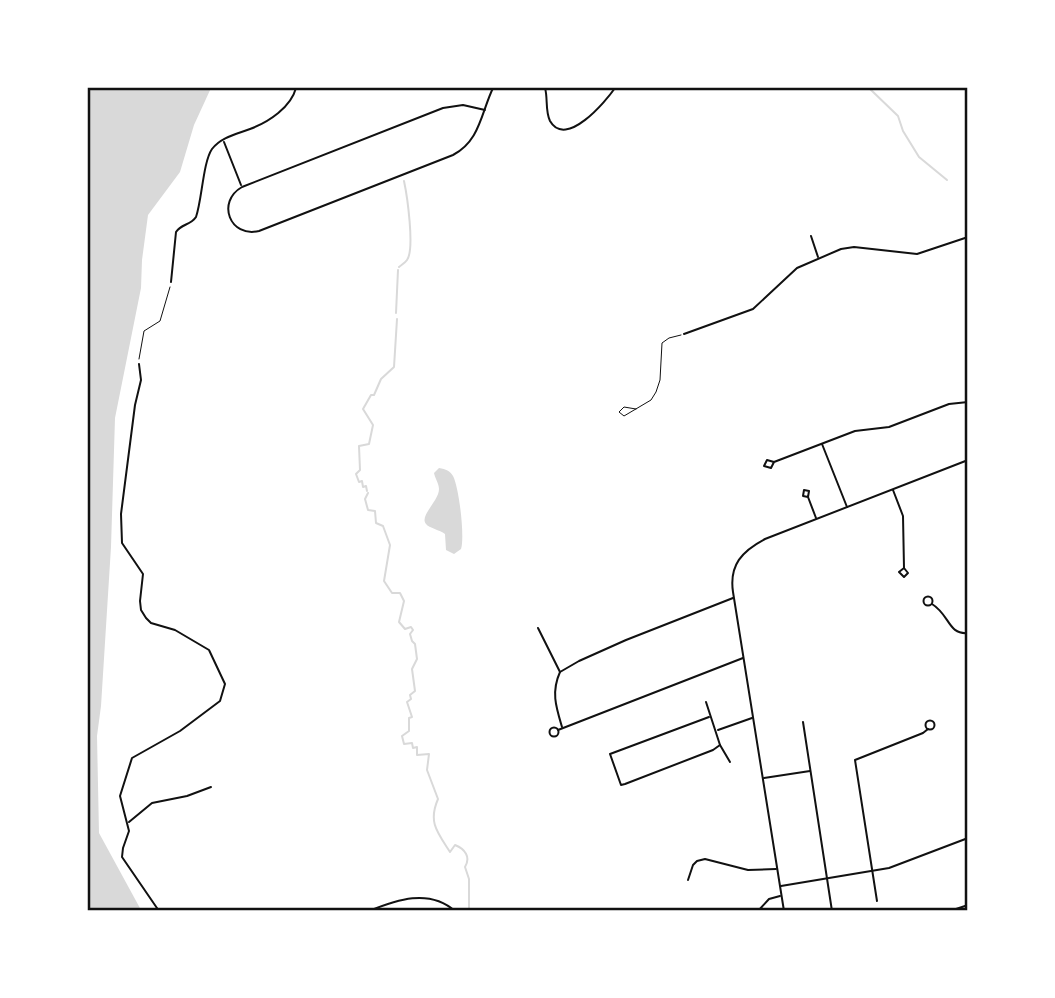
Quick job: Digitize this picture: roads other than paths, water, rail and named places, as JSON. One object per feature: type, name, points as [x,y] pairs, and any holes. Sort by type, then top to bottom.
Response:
[{"type":"street","points":[[171,282],[176,232],[179,227],[196,217],[211,152],[216,145],[234,133],[262,123],[286,107],[296,88]]},
{"type":"street","points":[[485,110],[463,105],[450,106],[242,187],[233,193],[229,200],[228,215],[234,226],[252,233],[453,155],[472,141],[485,110],[493,88]]},
{"type":"street","points":[[545,88],[550,120],[558,128],[567,129],[577,126],[593,114],[615,88]]},
{"type":"street","points":[[223,141],[242,187]]},
{"type":"street","points":[[810,236],[818,258]]},
{"type":"street","points":[[684,334],[753,309],[795,269],[849,247],[917,254],[968,237]]},
{"type":"street","points":[[139,364],[141,380],[135,405],[121,514],[122,543],[143,574],[140,601],[146,618],[152,624],[173,629],[209,650],[225,684],[220,701],[180,731],[132,758],[120,796],[129,831],[122,848],[122,857],[159,911]]},
{"type":"street","points":[[774,462],[855,431],[888,427],[949,404],[968,402]]},
{"type":"street","points":[[822,444],[847,508]]},
{"type":"street","points":[[784,911],[734,598],[733,570],[740,556],[751,547],[968,460]]},
{"type":"street","points":[[893,489],[903,516],[904,568]]},
{"type":"street","points":[[808,497],[816,519]]},
{"type":"street","points":[[562,728],[554,695],[560,672],[626,640],[734,598]]},
{"type":"street","points":[[932,604],[941,609],[953,629],[958,633],[968,633]]},
{"type":"street","points":[[538,628],[560,672]]},
{"type":"street","points":[[558,730],[743,658]]},
{"type":"street","points":[[706,702],[720,745],[730,762]]},
{"type":"street","points":[[709,716],[610,754],[621,785],[701,755],[720,745]]},
{"type":"street","points":[[717,730],[754,717]]},
{"type":"street","points":[[803,722],[832,911]]},
{"type":"street","points":[[877,901],[855,760],[928,729]]},
{"type":"street","points":[[763,779],[810,771]]},
{"type":"street","points":[[128,822],[152,803],[187,796],[211,787]]},
{"type":"street","points":[[780,886],[900,864],[968,838]]},
{"type":"street","points":[[688,880],[693,864],[705,859],[748,870],[777,869]]},
{"type":"street","points":[[758,911],[769,899],[782,895]]},
{"type":"street","points":[[369,911],[409,897],[439,901],[455,911]]},
{"type":"street","points":[[950,911],[968,905]]},
{"type":"lane","points":[[636,409],[651,400],[656,392],[660,380],[662,344],[669,338],[684,334]]},
{"type":"waterway","points":[[869,88],[898,116],[903,131],[919,157],[947,180]]},
{"type":"waterway","points":[[399,267],[407,260],[410,245],[410,222],[404,181]]},
{"type":"waterway","points":[[396,313],[398,270]]},
{"type":"waterway","points":[[367,491],[356,474],[360,470],[359,446],[369,444],[373,425],[363,409],[371,395],[374,395],[381,379],[394,367],[397,319]]},
{"type":"waterway","points":[[368,493],[365,499],[368,510],[375,511],[376,523],[383,526],[390,545],[384,581],[392,593],[400,593],[404,601],[399,622],[405,629],[411,627],[413,630],[410,634],[415,644],[417,659],[412,669],[415,691],[407,702],[412,717],[409,718],[409,731],[402,736],[404,744],[412,743],[413,748],[417,747],[417,755],[429,754],[427,770],[438,799],[434,814],[435,827],[450,852],[455,845],[466,854],[469,911]]}]
